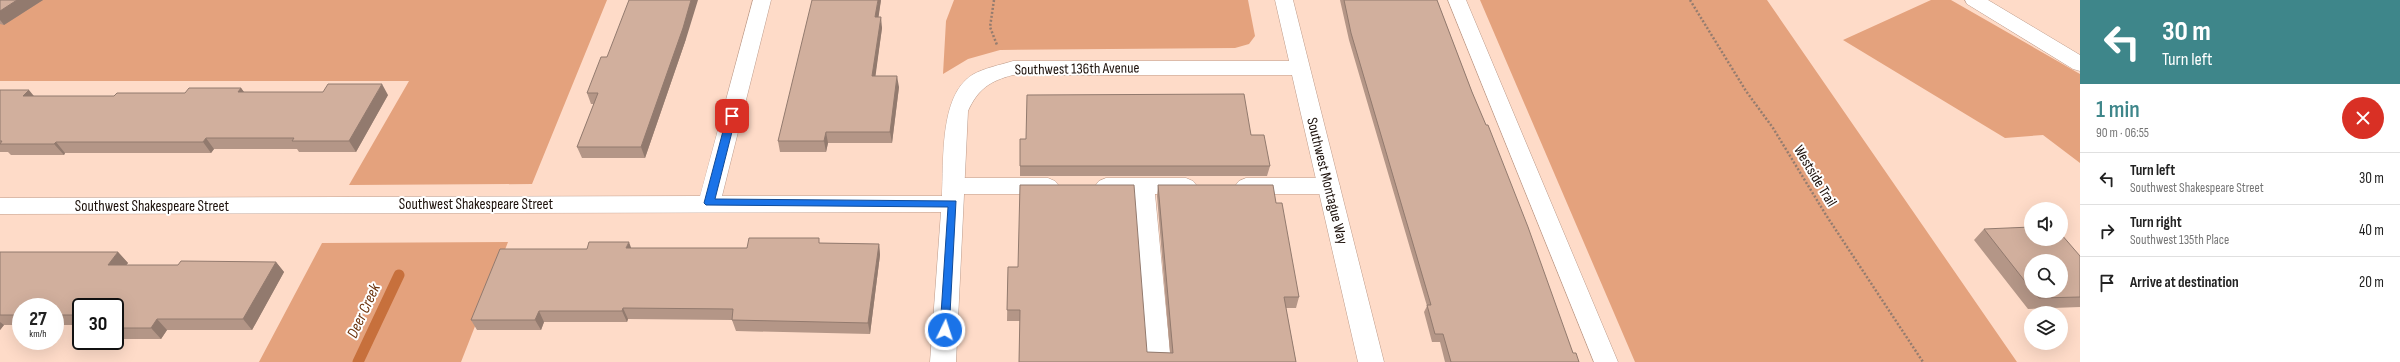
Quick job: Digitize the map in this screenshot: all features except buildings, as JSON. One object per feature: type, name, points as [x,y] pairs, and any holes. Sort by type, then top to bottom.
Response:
[{"type":"street","points":[[709,203],[762,0]]},
{"type":"street","name":"Southwest Montague Way","points":[[1284,0],[1371,362]]},
{"type":"street","points":[[1974,0],[2080,64]]},
{"type":"street","name":"Southwest 136th Avenue","points":[[943,362],[958,111],[966,91],[982,76],[1012,68],[1300,68]]},
{"type":"street","name":"Southwest Shakespeare Street","points":[[0,206],[709,203],[953,195]]},
{"type":"lane","points":[[1457,0],[1606,362]]},
{"type":"lane","points":[[953,195],[1065,186]]},
{"type":"lane","points":[[1089,186],[1206,186]]},
{"type":"lane","points":[[1144,186],[1159,362]]},
{"type":"lane","points":[[1229,186],[1329,186]]},
{"type":"path","points":[[994,0],[990,27],[994,40],[1012,68]]},
{"type":"path","name":"Westside Trail","points":[[1690,0],[1746,91],[1773,128],[1826,215],[1923,362]]},
{"type":"shaded area","points":[[0,0],[607,0],[532,184],[349,185],[409,81],[0,81]]},
{"type":"shaded area","points":[[954,0],[1248,0],[1255,36],[1249,44],[1235,48],[1000,50],[968,59],[943,74],[946,21]]},
{"type":"shaded area","points":[[1480,0],[1767,0],[2017,362],[1635,362]]},
{"type":"shaded area","points":[[1931,0],[1951,0],[2080,74],[2080,163],[2043,135],[2005,138],[1843,40]]},
{"type":"shaded area","points":[[508,242],[461,362],[259,362],[322,243]]},
{"type":"waterway","name":"Deer Creek","points":[[358,362],[399,275]]},
{"type":"route","points":[[732,116],[709,203],[952,204],[945,330]]}]
